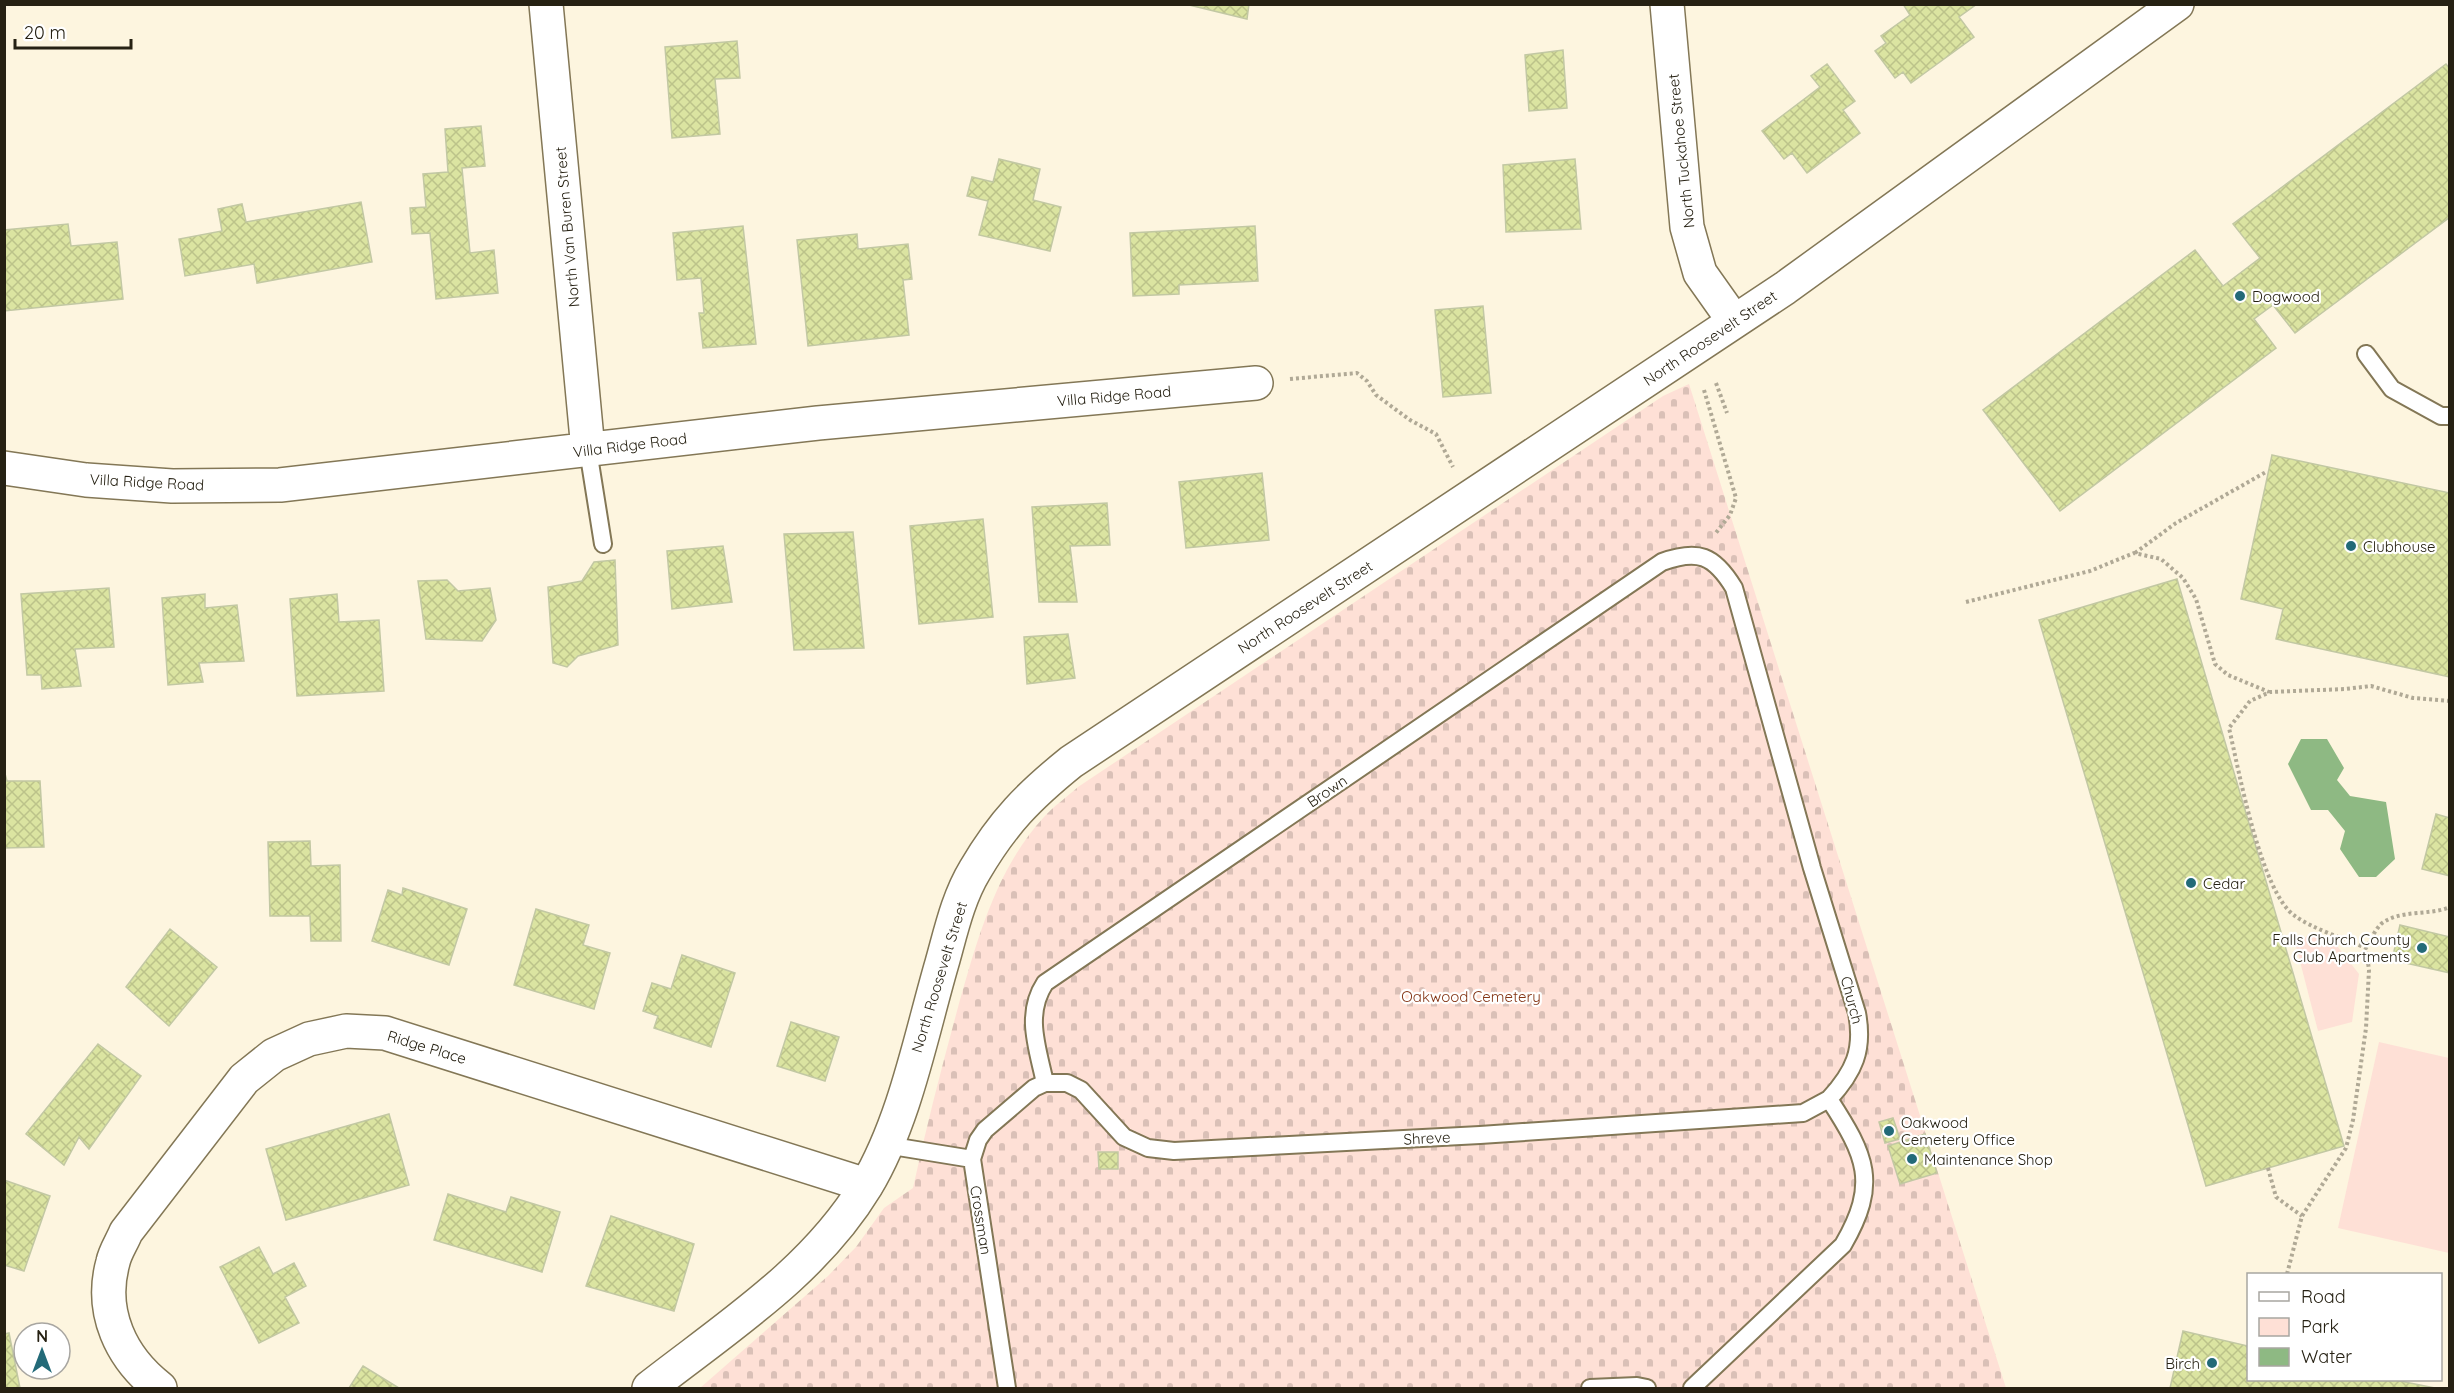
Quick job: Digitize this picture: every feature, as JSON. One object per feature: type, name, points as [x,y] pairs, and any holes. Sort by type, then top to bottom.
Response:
[{"type":"street","name":"North Van Buren Street","points":[[546,4],[588,450]]},
{"type":"street","name":"North Tuckahoe Street","points":[[1667,4],[1688,226],[1700,273],[1734,321]]},
{"type":"street","name":"North Roosevelt Street","points":[[649,1389],[799,1270],[839,1225],[866,1185],[886,1145],[906,1086],[957,909],[974,871],[1003,827],[1030,795],[1071,762],[1795,281],[2177,4]]},
{"type":"street","name":"Villa Ridge Road","points":[[4,468],[86,480],[172,486],[280,485],[830,422],[1256,382]]},
{"type":"street","name":"Ridge Place","points":[[160,1389],[142,1375],[123,1349],[113,1326],[108,1294],[113,1262],[126,1232],[244,1079],[274,1055],[309,1039],[346,1031],[385,1033],[866,1185]]},
{"type":"lane","points":[[2366,354],[2392,389],[2441,416],[2450,416]]},
{"type":"lane","points":[[588,450],[603,544]]},
{"type":"lane","name":"Brown","points":[[1045,1083],[1032,1021],[1036,997],[1045,983],[1662,562],[1681,555],[1701,555]]},
{"type":"lane","name":"Church","points":[[1701,555],[1722,568],[1734,588],[1812,868],[1857,1013],[1860,1029],[1857,1056],[1846,1081],[1829,1099]]},
{"type":"lane","points":[[886,1145],[972,1159],[978,1140],[985,1130],[1034,1088],[1045,1083]]},
{"type":"lane","name":"Shreve","points":[[1045,1083],[1067,1083],[1081,1090],[1124,1137],[1148,1148],[1174,1151],[1480,1135],[1803,1113],[1829,1099]]},
{"type":"lane","points":[[1692,1389],[1843,1245],[1858,1219],[1865,1191],[1861,1156],[1849,1129],[1829,1099]]},
{"type":"lane","name":"Crossman","points":[[972,1159],[1007,1389]]},
{"type":"lane","points":[[1590,1389],[1637,1386],[1647,1389]]},
{"type":"path","points":[[1256,382],[1357,373],[1367,381],[1376,395],[1410,420],[1436,434],[1470,499]]},
{"type":"path","points":[[1716,383],[1727,413]]},
{"type":"path","points":[[1701,555],[1705,542],[1721,528],[1730,516],[1736,498],[1704,390]]},
{"type":"path","points":[[1966,602],[2090,571],[2134,553],[2176,523],[2266,472]]},
{"type":"path","points":[[2134,553],[2161,559],[2183,578],[2196,599],[2215,664],[2228,675],[2270,692]]},
{"type":"path","points":[[2366,948],[2295,916],[2284,905],[2268,877],[2229,728],[2250,701],[2270,692],[2371,686],[2413,698],[2450,701]]},
{"type":"path","points":[[2288,1273],[2302,1216],[2346,1148],[2353,1120],[2366,1028],[2368,970],[2366,948],[2381,925],[2403,915],[2442,911],[2450,907]]},
{"type":"path","points":[[2268,1168],[2276,1197],[2302,1216]]},
{"type":"green space","name":"Oakwood Cemetery","points":[[1689,384],[2006,1388],[700,1388],[828,1276],[856,1247],[884,1208],[913,1188],[945,1055],[989,909],[1012,860],[1048,813],[1078,787],[1663,396]]},
{"type":"green space","points":[[2309,934],[2337,946],[2359,974],[2352,1022],[2318,1031],[2296,946]]},
{"type":"green space","points":[[2379,1042],[2449,1058],[2449,1253],[2338,1228]]},
{"type":"water","points":[[2301,739],[2327,739],[2344,768],[2337,780],[2350,796],[2386,802],[2395,859],[2376,877],[2359,877],[2340,849],[2345,831],[2328,810],[2311,810],[2288,764]]},
{"type":"building","points":[[1185,4],[1249,4],[1247,19]]},
{"type":"building","points":[[1903,4],[1977,4],[1959,17],[1974,37],[1911,83],[1903,72],[1895,78],[1875,51],[1886,43],[1881,36],[1910,15]]},
{"type":"building","points":[[737,41],[740,78],[715,79],[720,134],[672,138],[665,47]]},
{"type":"building","points":[[1563,50],[1567,108],[1529,111],[1525,55]]},
{"type":"building","points":[[1827,64],[1855,101],[1843,110],[1860,133],[1807,173],[1792,153],[1784,159],[1762,131],[1820,87],[1811,76]]},
{"type":"building","name":"Dogwood","points":[[2446,64],[2450,69],[2450,217],[2295,333],[2273,305],[2254,319],[2276,348],[2060,511],[1983,410],[2195,250],[2223,286],[2260,258],[2233,224]]},
{"type":"building","points":[[481,126],[485,166],[462,168],[470,253],[494,250],[498,293],[436,299],[430,233],[412,234],[410,208],[426,207],[423,174],[448,172],[445,129]]},
{"type":"building","points":[[999,159],[1040,169],[1033,200],[1061,207],[1050,251],[979,235],[988,201],[967,196],[972,177],[993,182]]},
{"type":"building","points":[[1575,159],[1581,229],[1506,232],[1503,165]]},
{"type":"building","points":[[361,202],[372,262],[257,283],[254,264],[185,276],[179,239],[222,231],[218,209],[242,204],[246,222]]},
{"type":"building","points":[[68,224],[71,246],[117,242],[123,299],[4,311],[4,230]]},
{"type":"building","points":[[743,226],[756,344],[703,348],[699,313],[704,313],[701,278],[677,280],[673,233]]},
{"type":"building","points":[[1255,226],[1258,281],[1179,285],[1179,294],[1133,296],[1130,233]]},
{"type":"building","points":[[857,234],[858,249],[908,244],[912,279],[903,280],[909,335],[808,346],[797,240]]},
{"type":"building","points":[[1483,306],[1491,393],[1443,397],[1435,310]]},
{"type":"building","name":"Clubhouse","points":[[2272,455],[2450,493],[2450,677],[2276,639],[2283,609],[2241,599]]},
{"type":"building","points":[[1262,473],[1269,540],[1186,548],[1179,482]]},
{"type":"building","points":[[1107,503],[1110,545],[1070,546],[1077,602],[1039,602],[1032,507]]},
{"type":"building","points":[[983,519],[993,617],[919,624],[910,526]]},
{"type":"building","points":[[853,532],[864,648],[794,650],[784,534]]},
{"type":"building","points":[[723,546],[732,602],[672,609],[667,551]]},
{"type":"building","points":[[615,560],[618,645],[578,656],[567,667],[553,663],[548,587],[582,581],[594,562]]},
{"type":"building","name":"Cedar","points":[[2177,579],[2344,1146],[2206,1186],[2039,620]]},
{"type":"building","points":[[447,580],[458,591],[490,588],[496,620],[482,641],[426,639],[418,581]]},
{"type":"building","points":[[109,588],[114,647],[75,649],[81,686],[42,689],[41,675],[27,675],[21,594]]},
{"type":"building","points":[[205,594],[205,608],[237,605],[244,661],[199,663],[203,682],[168,685],[162,598]]},
{"type":"building","points":[[337,594],[339,622],[379,620],[384,691],[297,696],[290,599]]},
{"type":"building","points":[[1068,634],[1075,678],[1027,684],[1024,637]]},
{"type":"building","points":[[4,770],[7,781],[40,781],[44,847],[4,848]]},
{"type":"building","points":[[2436,814],[2450,818],[2450,876],[2422,869]]},
{"type":"building","points":[[310,841],[311,866],[340,865],[341,941],[311,941],[310,916],[270,916],[268,842]]},
{"type":"building","points":[[403,888],[467,909],[449,965],[372,941],[388,890],[402,895]]},
{"type":"building","points":[[536,909],[589,925],[583,945],[610,953],[594,1009],[514,985]]},
{"type":"building","name":"Falls Church County Club Apartments","points":[[2400,925],[2450,937],[2450,973],[2392,960]]},
{"type":"building","points":[[170,929],[217,967],[169,1026],[126,987]]},
{"type":"building","points":[[682,955],[735,973],[711,1047],[654,1028],[658,1016],[643,1011],[652,983],[671,989]]},
{"type":"building","points":[[791,1022],[839,1037],[825,1081],[777,1066]]},
{"type":"building","points":[[98,1044],[141,1076],[89,1149],[79,1137],[64,1165],[26,1134]]},
{"type":"building","points":[[389,1114],[409,1185],[286,1220],[266,1149]]},
{"type":"building","name":"Oakwood Cemetery Office","points":[[1893,1118],[1900,1139],[1885,1143],[1879,1122]]},
{"type":"building","name":"Maintenance Shop","points":[[1925,1134],[1937,1173],[1900,1184],[1888,1146]]},
{"type":"building","points":[[1098,1152],[1118,1152],[1118,1169],[1099,1169]]},
{"type":"building","points":[[4,1180],[50,1196],[24,1271],[4,1265]]},
{"type":"building","points":[[448,1194],[506,1212],[511,1197],[560,1212],[542,1272],[434,1240]]},
{"type":"building","points":[[611,1216],[694,1244],[674,1311],[586,1286]]},
{"type":"building","points":[[259,1247],[273,1274],[294,1263],[306,1286],[285,1297],[299,1323],[259,1343],[220,1267]]},
{"type":"building","name":"Birch","points":[[2183,1331],[2247,1346],[2247,1381],[2400,1381],[2435,1388],[2170,1388]]},
{"type":"building","points":[[9,1333],[12,1348],[12,1381],[19,1381],[20,1388],[4,1388],[4,1334]]},
{"type":"building","points":[[363,1366],[399,1388],[349,1388]]},
{"type":"place","name":"Dogwood","points":[[2240,296]]},
{"type":"place","name":"Clubhouse","points":[[2351,546]]},
{"type":"place","name":"Cedar","points":[[2191,883]]},
{"type":"place","name":"Falls Church County Club Apartments","points":[[2422,948]]},
{"type":"place","name":"Oakwood Cemetery Office","points":[[1889,1131]]},
{"type":"place","name":"Maintenance Shop","points":[[1912,1159]]},
{"type":"place","name":"Birch","points":[[2212,1363]]}]
